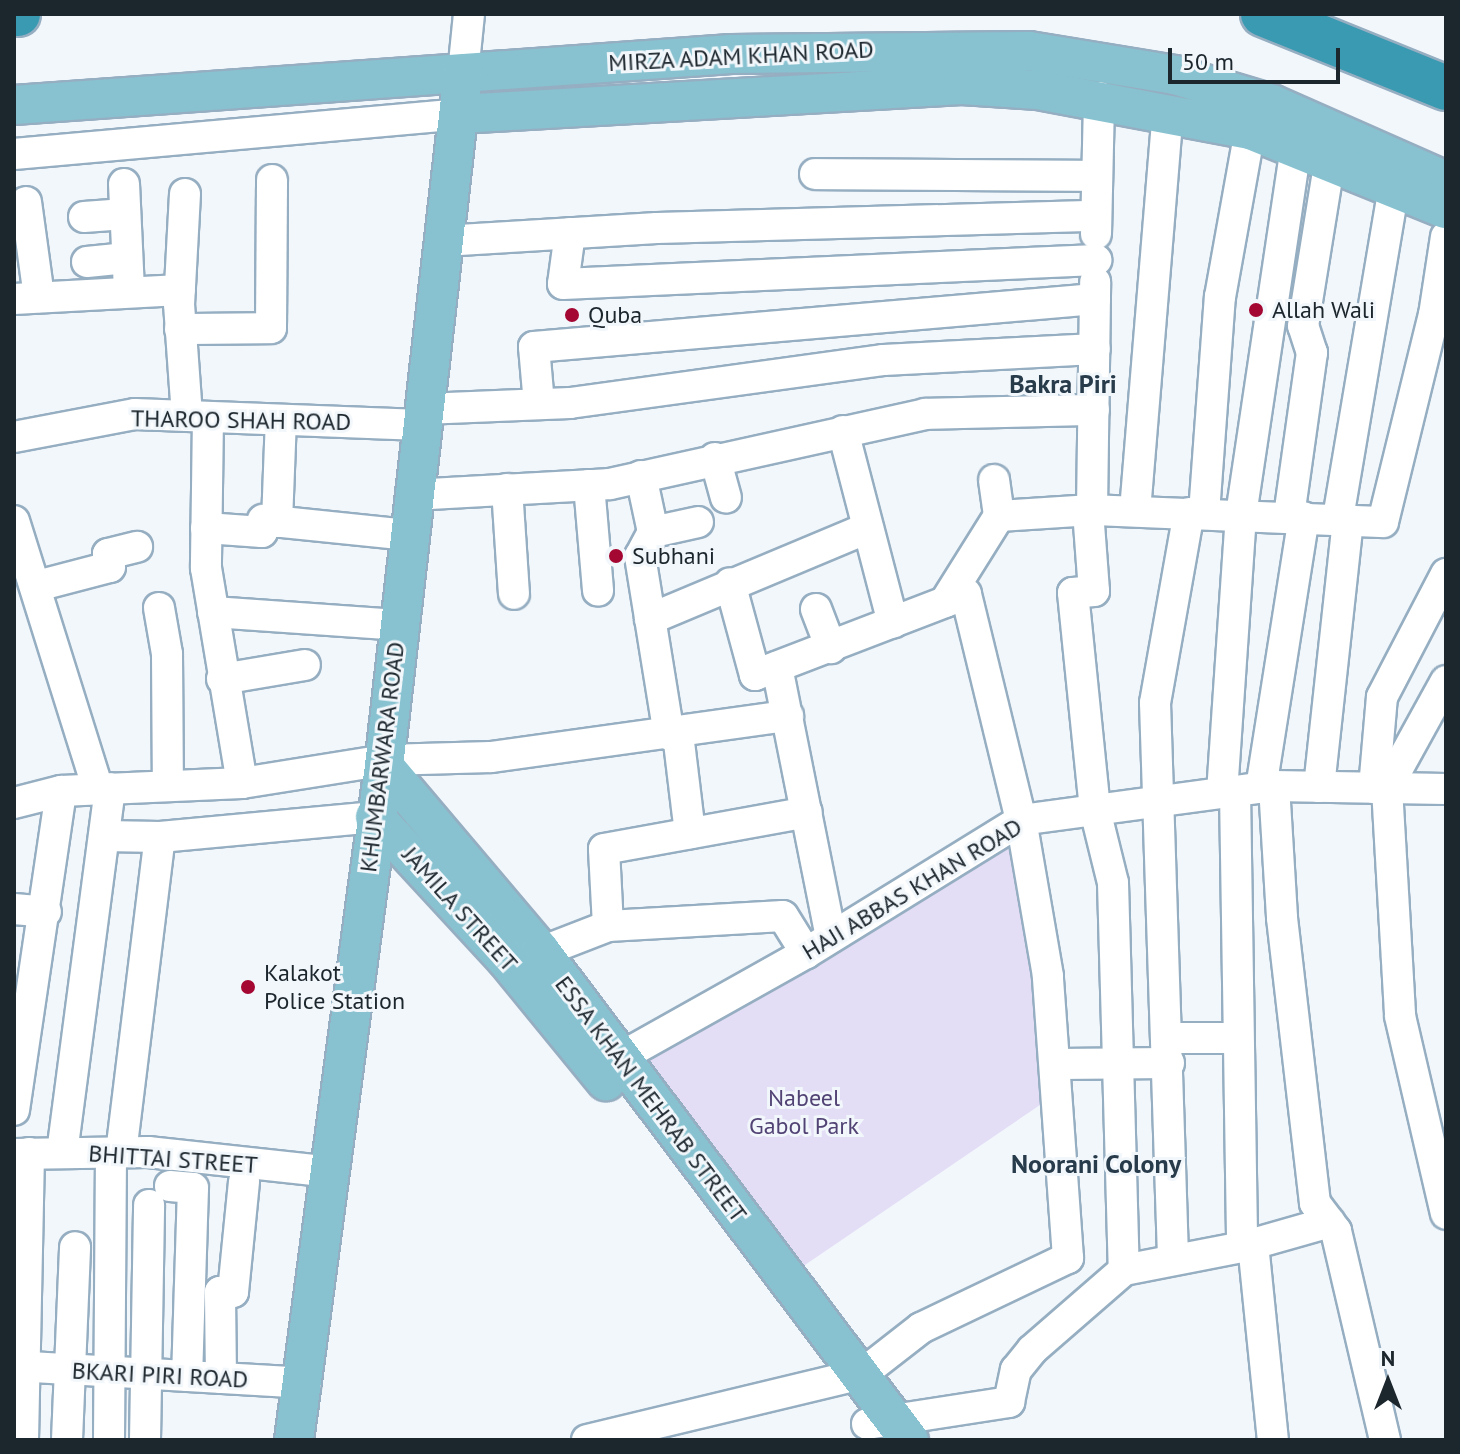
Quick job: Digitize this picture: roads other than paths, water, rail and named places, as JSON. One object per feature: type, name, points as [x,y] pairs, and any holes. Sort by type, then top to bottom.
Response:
[{"type":"highway","points":[[1263,14],[1446,88]]},
{"type":"main road","name":"MIRZA ADAM KHAN ROAD","points":[[14,105],[861,48],[1029,51],[1175,75],[1272,104],[1446,181]]},
{"type":"main road","name":"KHUMBARWARA ROAD","points":[[294,1440],[306,1383],[375,817],[385,763],[398,625],[463,73]]},
{"type":"main road","name":"MIRZA ADAM KHAN ROAD","points":[[459,114],[962,85],[1099,97],[1250,130],[1296,145],[1446,209]]},
{"type":"main road","name":"ESSA KHAN MEHRAB STREET","points":[[385,763],[541,952],[608,1064],[888,1432]]},
{"type":"main road","name":"JAMILA STREET","points":[[375,817],[608,1064]]},
{"type":"street","points":[[463,73],[469,14]]},
{"type":"street","points":[[1099,97],[1090,510],[1094,591],[1073,593],[1095,810],[1113,883],[1124,1270]]},
{"type":"street","points":[[1135,511],[1168,111]]},
{"type":"street","name":"MIRZA ADAM KHAN ROAD","points":[[14,154],[459,114]]},
{"type":"street","points":[[1173,1257],[1163,801],[1155,703],[1197,513],[1220,297],[1250,130]]},
{"type":"street","points":[[1273,1440],[1248,1246],[1237,1038],[1248,790],[1241,515],[1296,145]]},
{"type":"street","points":[[1330,159],[1304,321],[1312,353],[1296,517],[1248,790],[1282,918],[1315,1203],[1330,1222],[1358,1311],[1385,1440]]},
{"type":"street","points":[[815,174],[1097,176]]},
{"type":"street","points":[[180,329],[271,328],[272,180]]},
{"type":"street","points":[[1319,787],[1343,519],[1394,186]]},
{"type":"street","points":[[185,194],[180,329],[197,417],[217,643],[242,783]]},
{"type":"street","points":[[84,217],[124,199],[129,291]]},
{"type":"street","points":[[26,202],[27,298],[180,290]]},
{"type":"street","points":[[443,241],[854,222],[1096,216]]},
{"type":"street","points":[[854,222],[855,271]]},
{"type":"street","points":[[570,233],[563,284],[1096,260]]},
{"type":"street","points":[[999,516],[1090,510],[1383,522],[1435,362],[1446,237]]},
{"type":"street","points":[[87,262],[127,258]]},
{"type":"street","points":[[539,404],[534,347],[1095,299]]},
{"type":"street","name":"THAROO SHAH ROAD","points":[[14,437],[135,414],[281,420],[422,417],[884,360],[1095,349]]},
{"type":"street","points":[[413,495],[589,485],[925,414],[1094,410]]},
{"type":"street","points":[[277,522],[281,420]]},
{"type":"street","points":[[843,431],[893,623]]},
{"type":"street","points":[[715,458],[726,498]]},
{"type":"street","points":[[641,476],[653,532],[640,556],[690,833]]},
{"type":"street","points":[[945,602],[999,516],[994,480]]},
{"type":"street","points":[[589,485],[598,591]]},
{"type":"street","points":[[507,489],[514,594]]},
{"type":"street","points":[[206,528],[262,532],[263,520],[409,535]]},
{"type":"street","points":[[14,521],[28,574],[104,788],[100,872],[62,1153]]},
{"type":"street","points":[[653,532],[698,522]]},
{"type":"street","points":[[650,619],[730,583],[868,528]]},
{"type":"street","points":[[28,574],[110,567],[108,554],[137,547]]},
{"type":"street","points":[[1446,574],[1382,697],[1380,788],[1400,1016],[1446,1214]]},
{"type":"street","points":[[587,1440],[708,1426],[850,1379],[921,1328],[1068,1258],[1058,1064],[1021,820],[966,594],[755,675],[730,583]]},
{"type":"street","points":[[159,608],[167,654],[168,785]]},
{"type":"street","points":[[816,609],[831,648]]},
{"type":"street","points":[[213,612],[398,625]]},
{"type":"street","points":[[167,654],[217,643]]},
{"type":"street","points":[[222,679],[305,665]]},
{"type":"street","points":[[777,667],[831,937]]},
{"type":"street","points":[[1380,788],[1446,681]]},
{"type":"street","points":[[14,803],[61,791],[242,783],[385,763],[491,757],[674,735],[788,716]]},
{"type":"street","name":"HAJI ABBAS KHAN ROAD","points":[[608,1064],[806,953],[1021,820],[1248,790],[1380,788],[1441,782]]},
{"type":"street","points":[[14,1110],[46,912],[61,791]]},
{"type":"street","points":[[608,926],[604,849],[807,812]]},
{"type":"street","points":[[104,836],[160,837],[375,817]]},
{"type":"street","points":[[109,1440],[116,1153],[160,837]]},
{"type":"street","points":[[52,866],[100,872]]},
{"type":"street","points":[[14,909],[46,912]]},
{"type":"street","points":[[541,952],[608,926],[783,916],[806,953]]},
{"type":"street","points":[[1058,1064],[1118,1064],[1168,1050],[1237,1038]]},
{"type":"street","name":"BHITTAI STREET","points":[[21,1154],[116,1153],[332,1172]]},
{"type":"street","points":[[21,1154],[19,1367],[23,1440]]},
{"type":"street","points":[[221,1378],[220,1292],[233,1292],[244,1182]]},
{"type":"street","points":[[145,1440],[146,1374],[160,1195],[193,1188],[187,1376]]},
{"type":"street","points":[[888,1432],[1009,1402],[1016,1370],[1032,1350],[1124,1270],[1173,1257],[1248,1246],[1330,1222]]},
{"type":"street","points":[[67,1440],[75,1247]]},
{"type":"street","name":"BKARI PIRI ROAD","points":[[19,1367],[306,1383]]},
{"type":"place","name":"Allah Wali","points":[[1256,310]]},
{"type":"place","name":"Quba","points":[[572,315]]},
{"type":"place","name":"Subhani","points":[[616,556]]},
{"type":"place","name":"Kalakot Police Station","points":[[248,987]]},
{"type":"district","name":"Bakra Piri","points":[[1063,384]]},
{"type":"district","name":"Noorani Colony","points":[[1096,1164]]},
{"type":"park label","name":"Nabeel Gabol Park","points":[[804,1112]]}]
